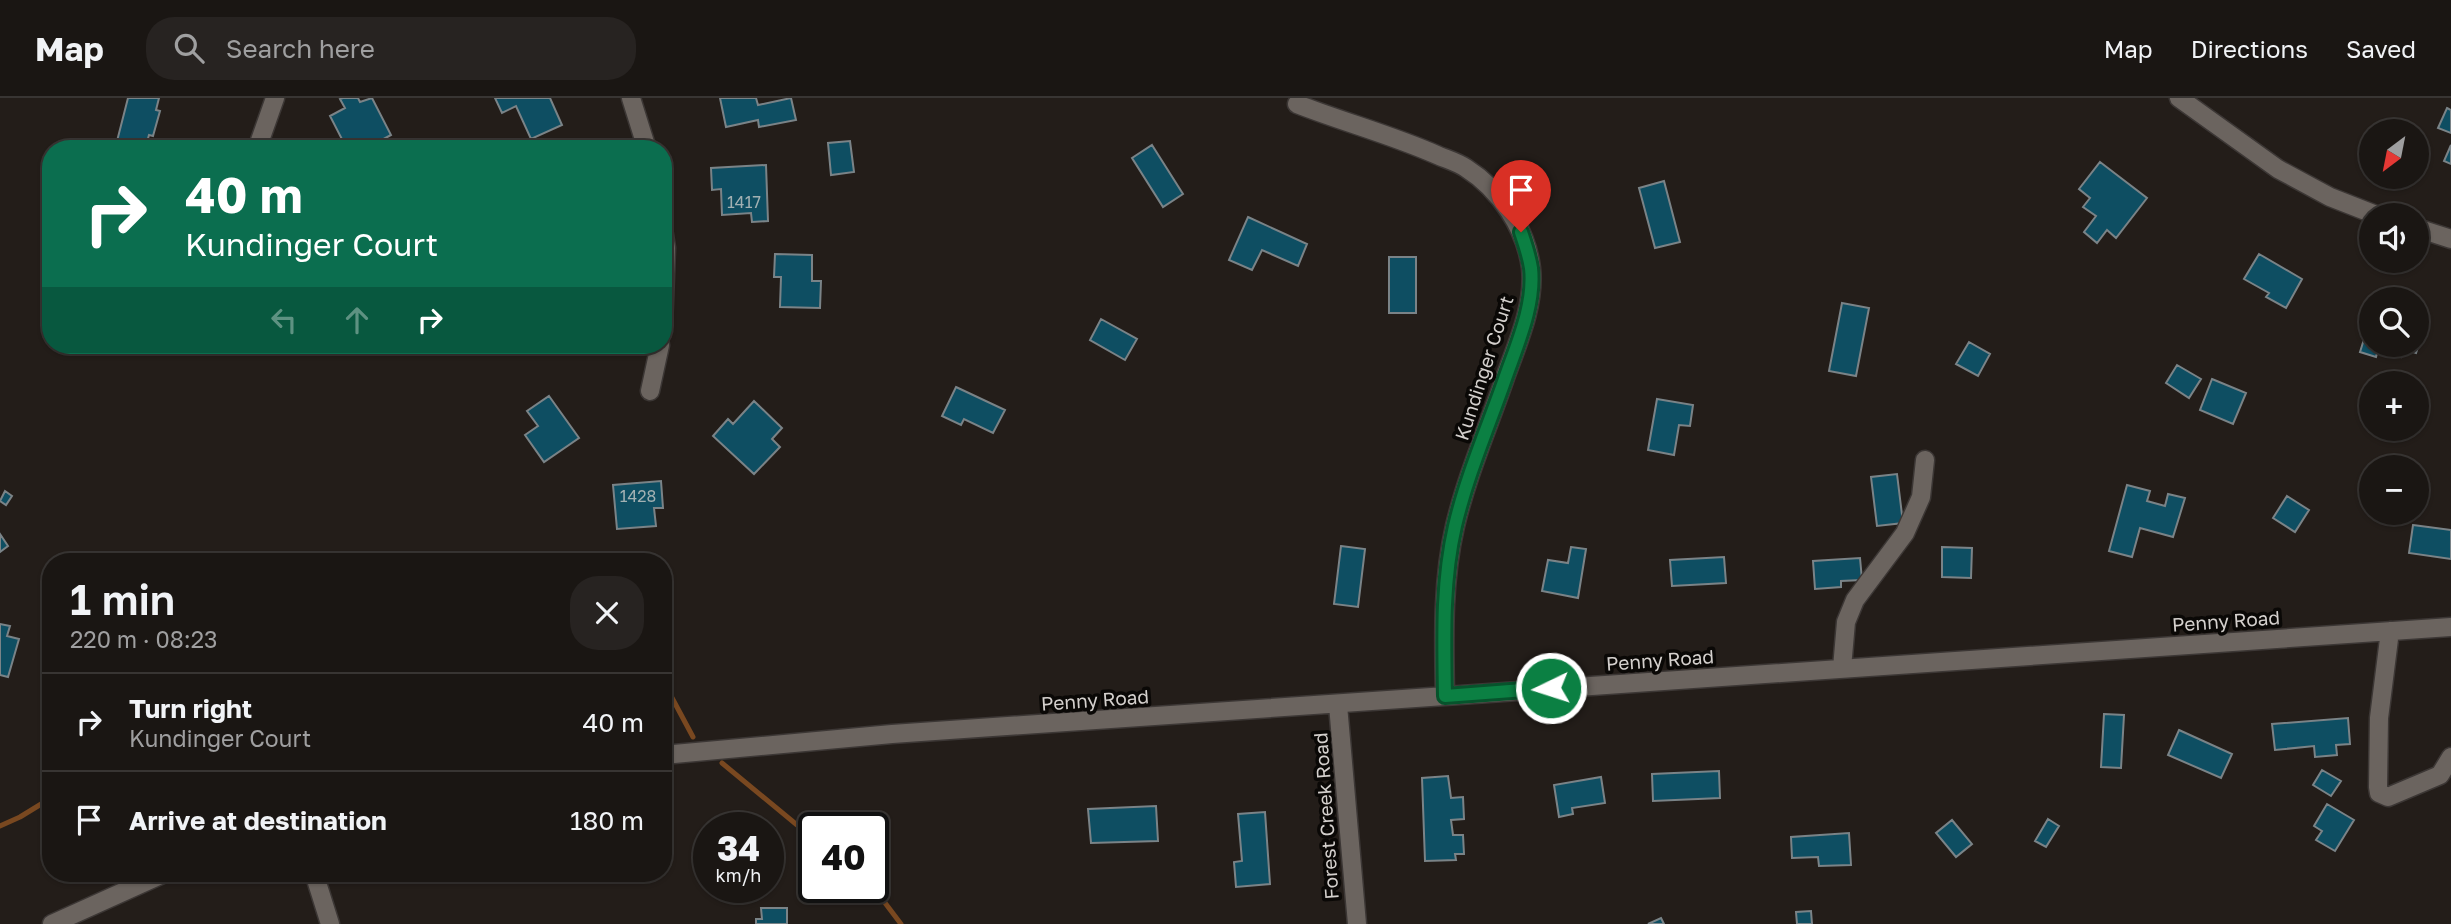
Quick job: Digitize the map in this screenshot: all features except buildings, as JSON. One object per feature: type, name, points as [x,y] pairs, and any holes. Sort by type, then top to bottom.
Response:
[{"type":"street","points":[[260,140],[275,98]]},
{"type":"street","points":[[631,98],[644,140]]},
{"type":"street","points":[[2179,98],[2278,169],[2330,197],[2359,208]]},
{"type":"street","name":"Kundinger Court","points":[[1297,104],[1412,144],[1466,168],[1497,196],[1521,232],[1527,250],[1531,269],[1531,291],[1522,331],[1467,484],[1455,528],[1446,583],[1443,633],[1445,696]]},
{"type":"street","points":[[2429,232],[2451,239]]},
{"type":"street","points":[[650,391],[658,354]]},
{"type":"street","points":[[1842,668],[1846,622],[1855,600],[1905,533],[1921,497],[1925,460]]},
{"type":"street","name":"Penny Road","points":[[672,754],[868,736],[2451,627]]},
{"type":"street","points":[[2390,631],[2379,718],[2379,793],[2388,797],[2440,775],[2451,757]]},
{"type":"street","name":"Forest Creek Road","points":[[1338,705],[1357,924]]},
{"type":"street","points":[[52,924],[145,882]]},
{"type":"street","points":[[317,882],[330,924]]},
{"type":"waterway","points":[[672,698],[693,737]]},
{"type":"waterway","points":[[722,763],[798,826]]},
{"type":"waterway","points":[[0,826],[42,804]]},
{"type":"waterway","points":[[885,903],[901,924]]},
{"type":"route","points":[[1521,232],[1531,269],[1531,291],[1522,331],[1467,484],[1455,528],[1446,583],[1443,633],[1445,696],[1551,688]]}]
